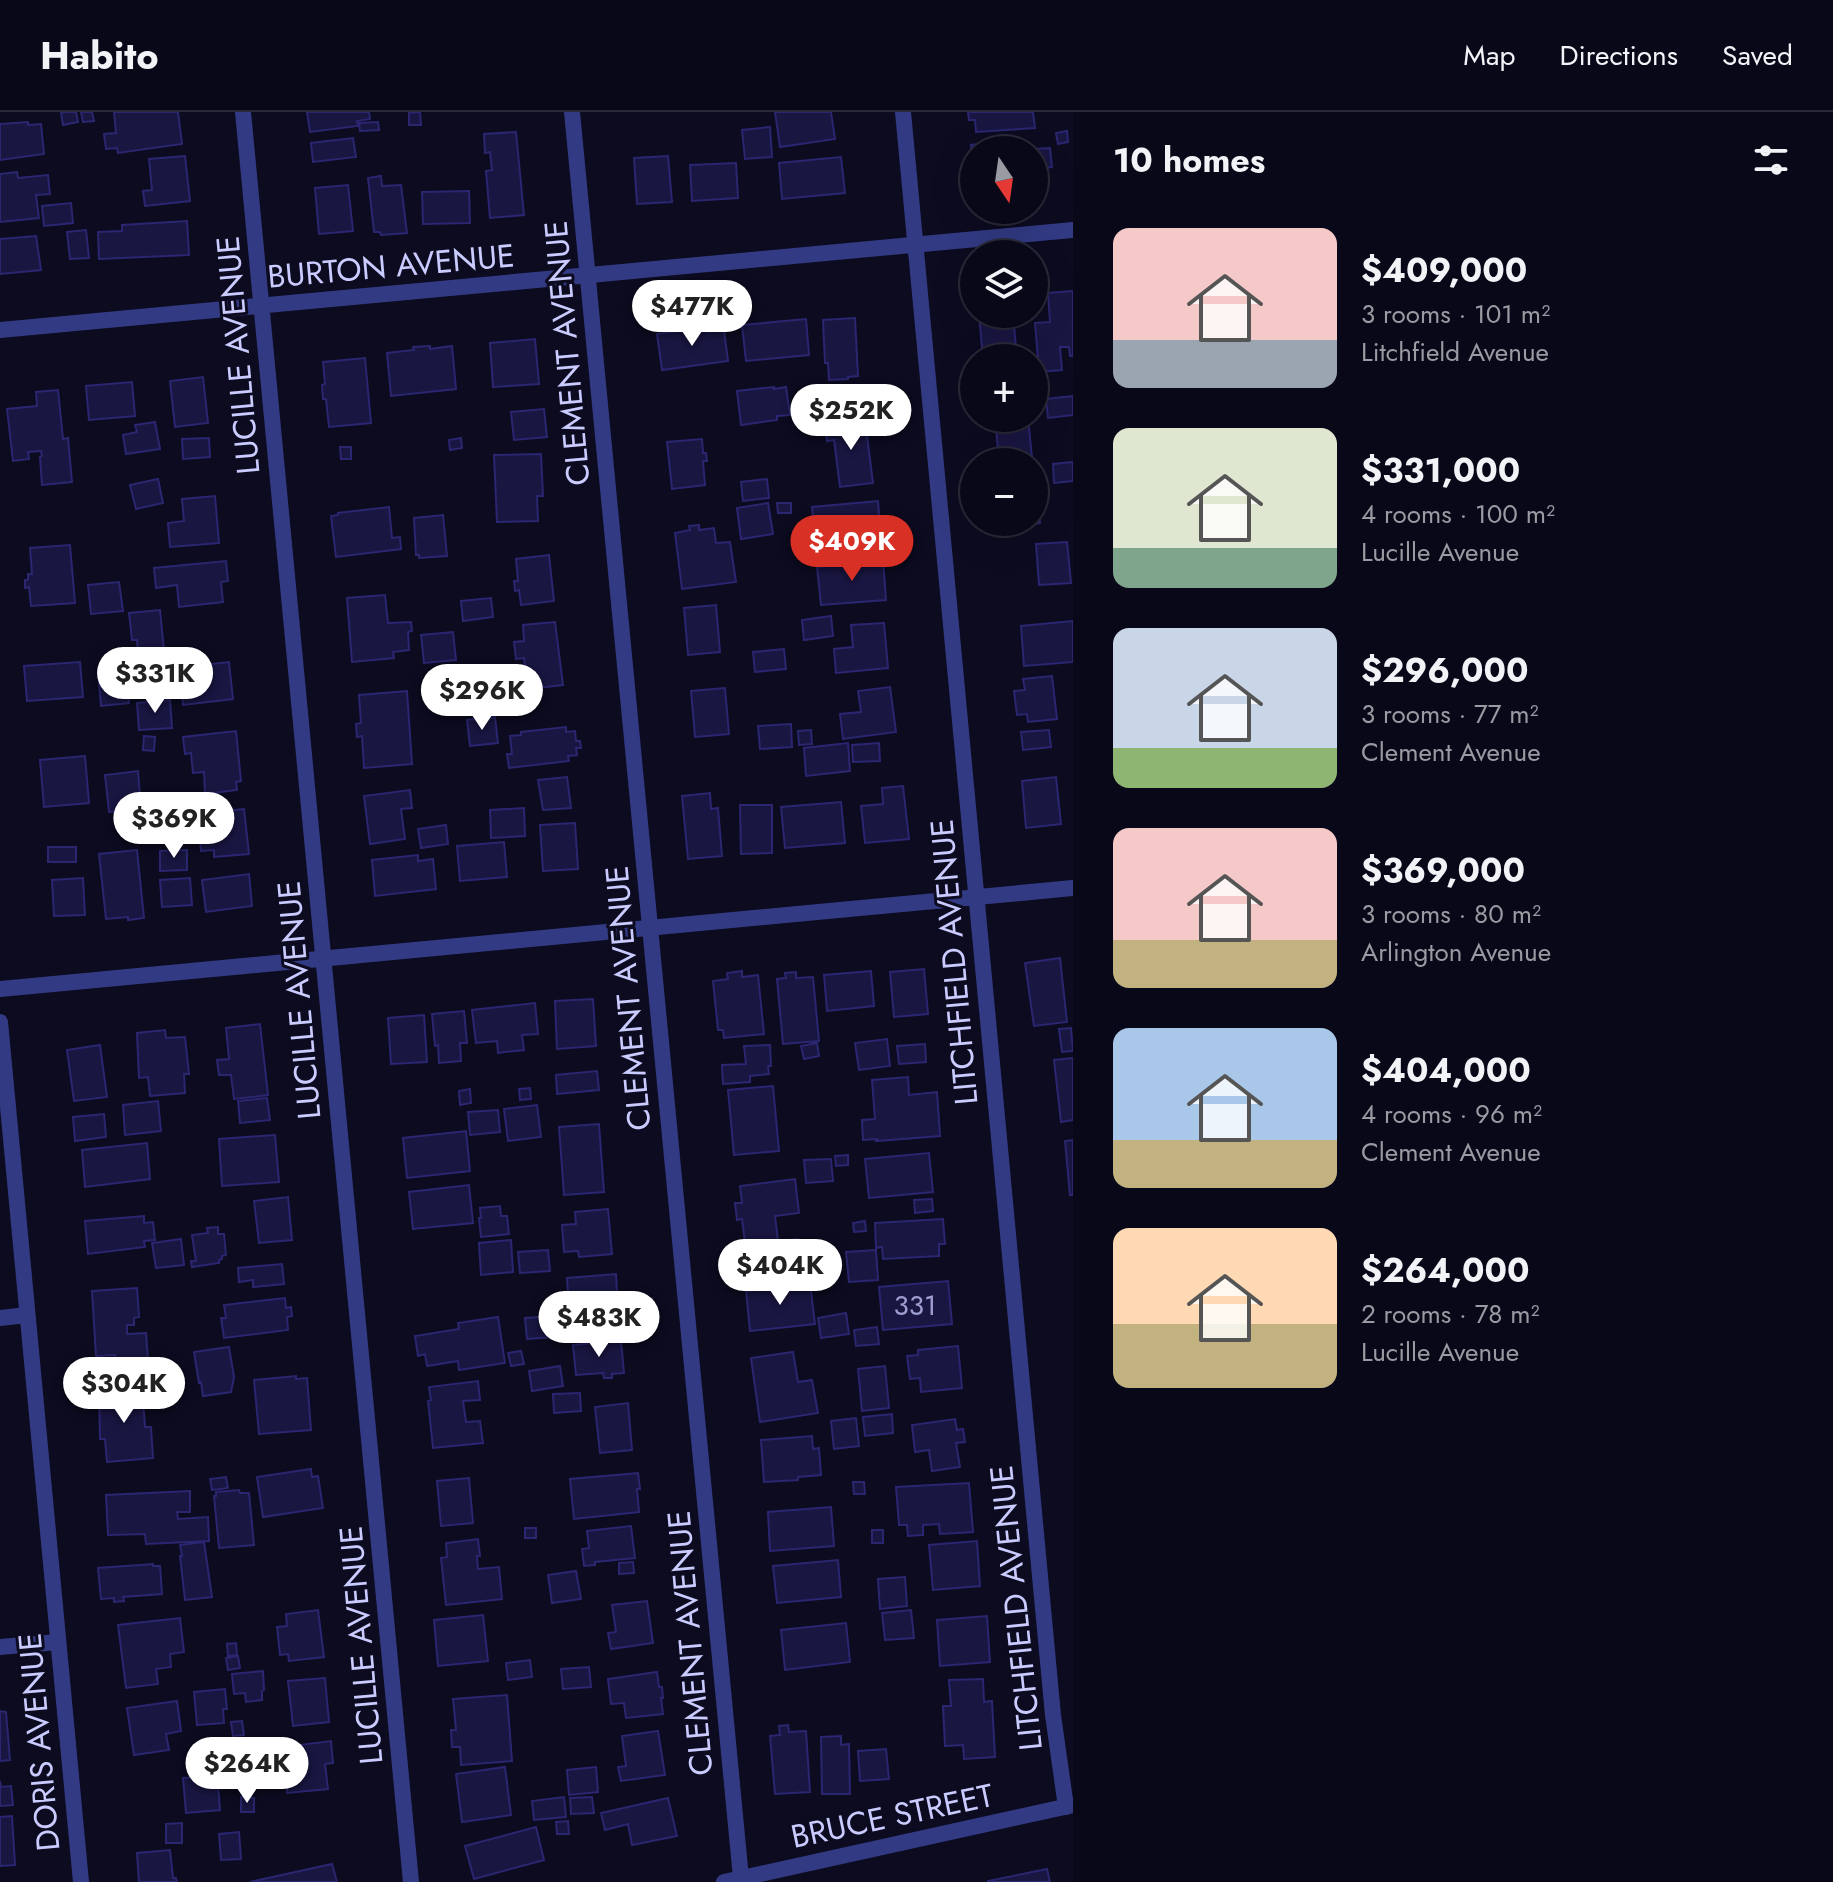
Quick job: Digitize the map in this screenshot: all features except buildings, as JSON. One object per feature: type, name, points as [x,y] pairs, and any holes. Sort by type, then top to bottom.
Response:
[{"type":"street","name":"LUCILLE AVENUE","points":[[243,112],[411,1882]]},
{"type":"street","name":"CLEMENT AVENUE","points":[[572,112],[741,1878]]},
{"type":"street","name":"LITCHFIELD AVENUE","points":[[903,112],[1053,1715],[1070,1806]]},
{"type":"street","name":"BURTON AVENUE","points":[[0,330],[1073,230]]},
{"type":"street","points":[[0,989],[1073,888]]},
{"type":"street","name":"DORIS AVENUE","points":[[0,1022],[81,1882]]},
{"type":"street","points":[[0,1318],[27,1315]]},
{"type":"street","points":[[0,1647],[58,1642]]},
{"type":"street","name":"BRUCE STREET","points":[[724,1882],[766,1877],[1070,1806]]}]
